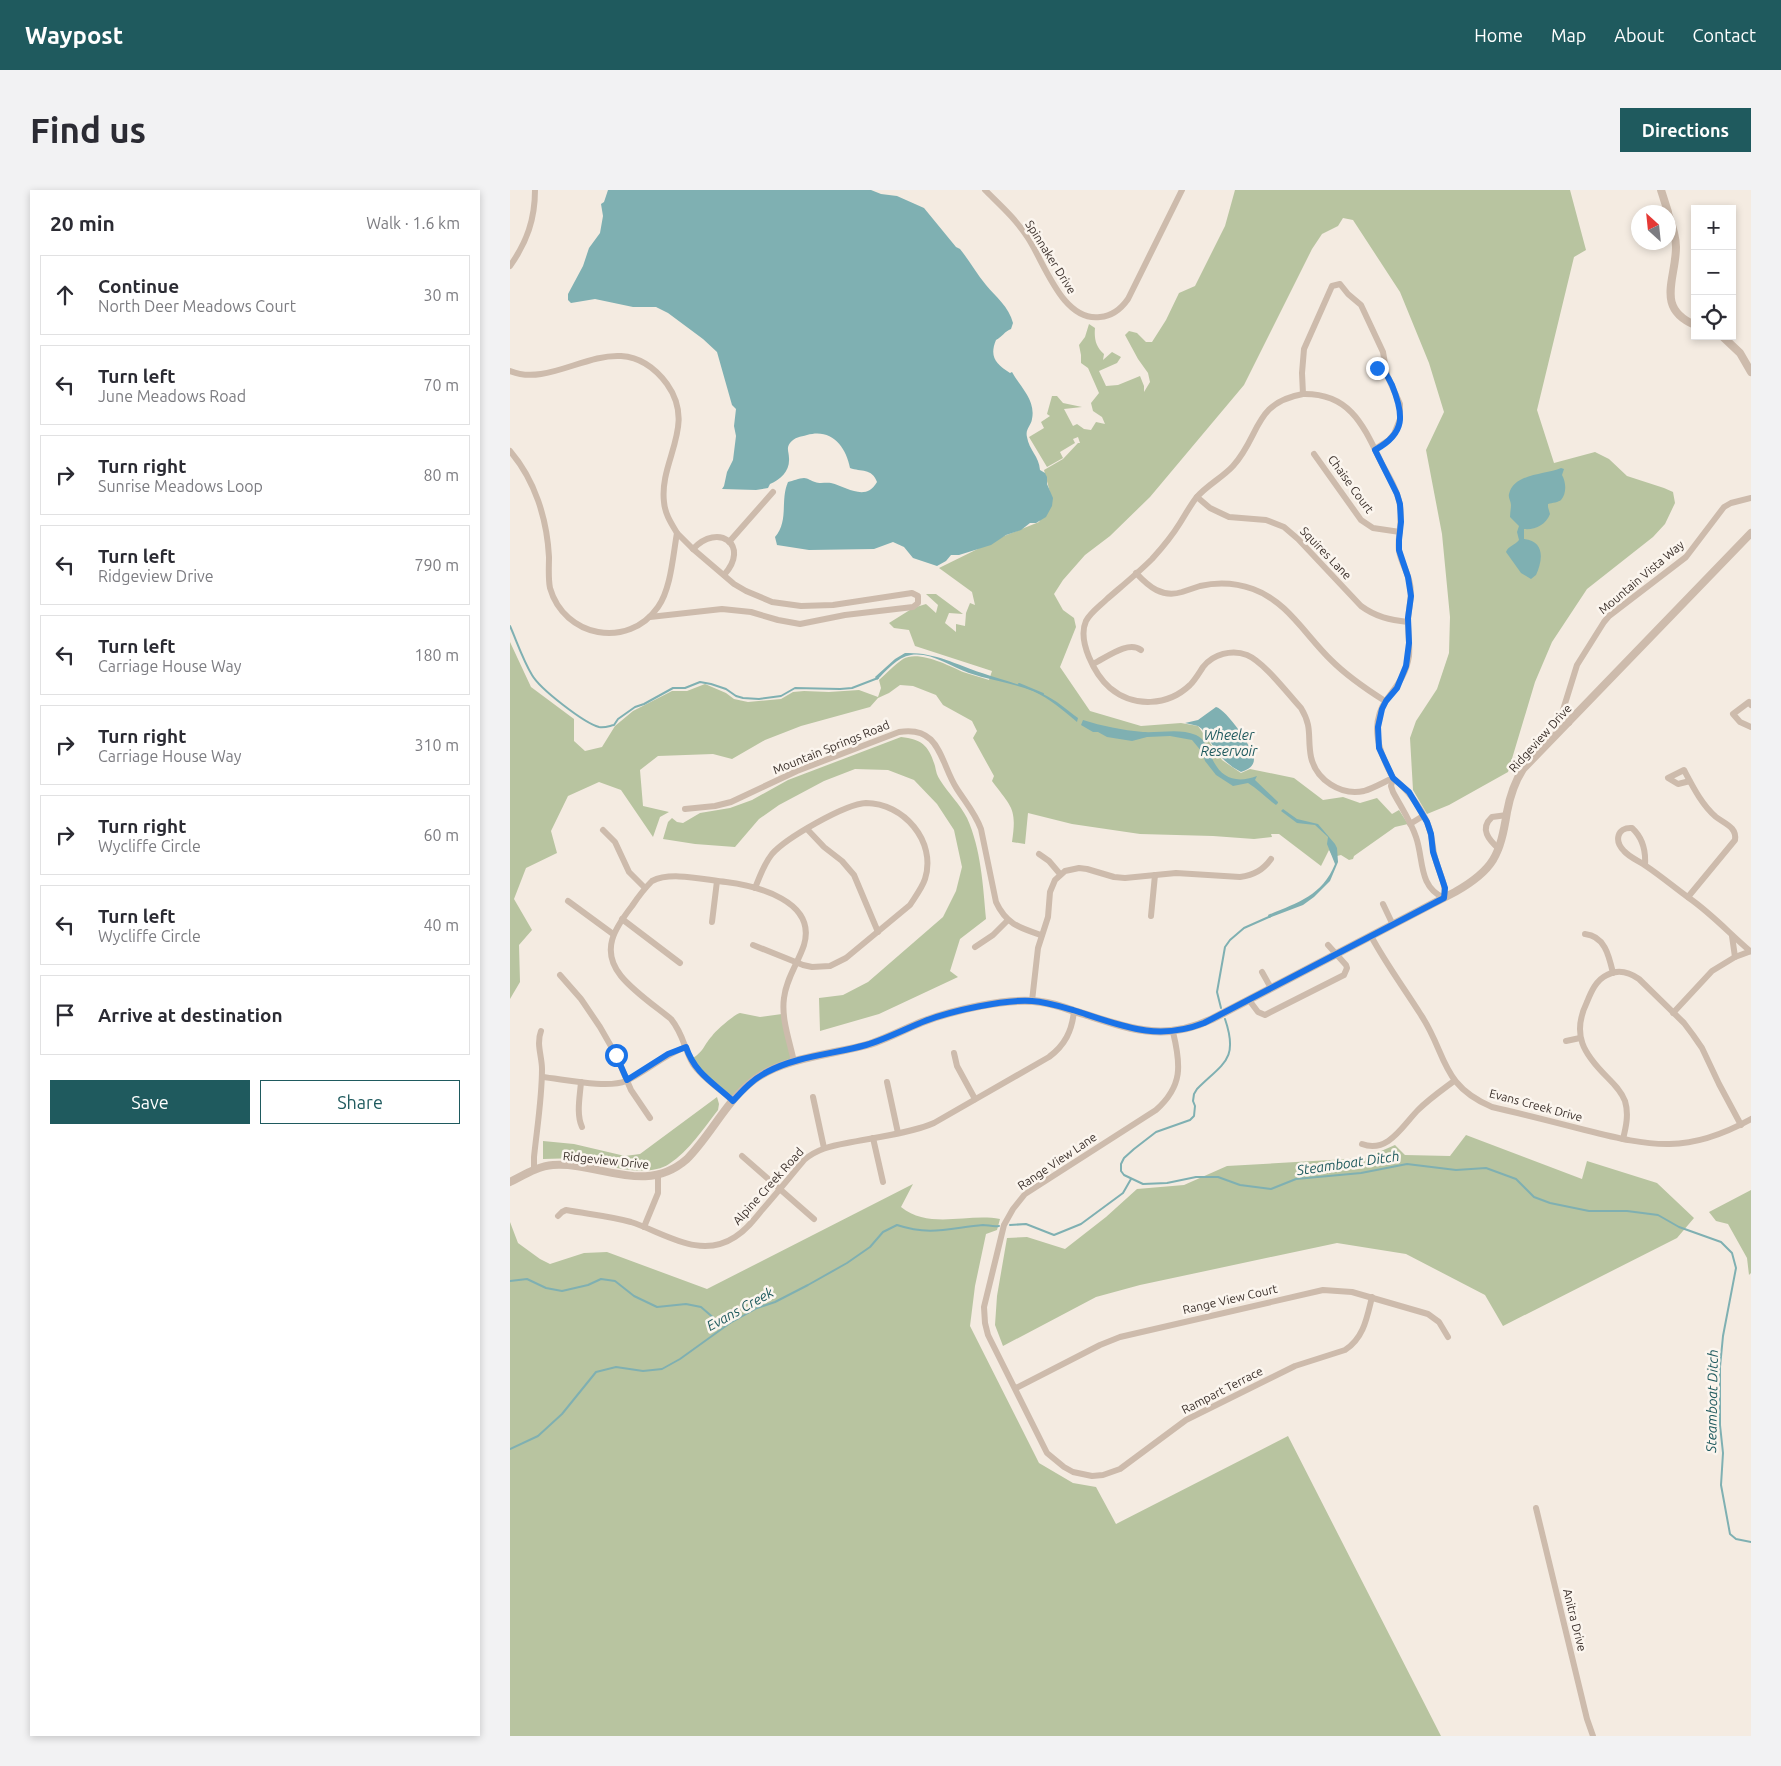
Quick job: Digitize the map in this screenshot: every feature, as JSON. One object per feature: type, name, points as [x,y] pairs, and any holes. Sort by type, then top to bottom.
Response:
[{"type":"street","points":[[510,266],[519,253],[530,230],[535,190]]},
{"type":"street","name":"Spinnaker Drive","points":[[985,190],[1020,226],[1067,305],[1079,314],[1094,318],[1103,317],[1117,311],[1128,299],[1182,190]]},
{"type":"street","points":[[1661,190],[1666,205]]},
{"type":"street","points":[[1675,250],[1670,291],[1671,301],[1678,315],[1691,323]]},
{"type":"street","points":[[1303,394],[1304,349],[1332,286],[1340,284],[1361,305],[1383,352],[1388,375],[1400,404],[1400,419],[1394,434],[1375,450]]},
{"type":"street","points":[[1726,340],[1740,352],[1751,372]]},
{"type":"street","points":[[510,371],[522,375],[542,374],[598,358],[618,356],[645,364],[661,377],[673,395],[679,416],[678,437],[665,481],[666,512],[677,533],[692,549],[746,591],[772,602],[786,604],[833,605],[866,598],[912,592],[918,596],[919,600],[913,607],[854,614],[800,624],[751,612],[722,609],[650,617]]},
{"type":"street","points":[[1377,368],[1383,369],[1388,375]]},
{"type":"street","points":[[1393,778],[1373,788],[1355,792],[1338,789],[1324,780],[1314,766],[1311,757],[1310,732],[1306,716],[1301,708],[1260,664],[1248,656],[1233,652],[1215,657],[1208,662],[1182,692],[1156,702],[1138,701],[1118,694],[1104,682],[1093,664],[1083,639],[1087,620],[1091,614],[1136,573],[1166,542],[1197,497],[1233,466],[1246,447],[1256,424],[1268,410],[1283,399],[1303,394],[1323,395],[1349,408],[1362,424],[1397,494],[1400,504],[1401,522],[1399,550],[1410,586],[1411,596],[1408,622],[1409,643],[1406,666],[1397,688],[1386,701],[1379,718],[1377,738],[1382,757],[1393,778],[1409,792],[1431,834],[1433,852],[1445,888],[1444,898],[1435,893],[1428,883],[1419,855],[1418,844],[1391,786],[1393,778]]},
{"type":"street","points":[[510,451],[523,470],[539,502],[547,538],[552,596],[560,610],[571,621],[585,628],[607,633],[633,628],[650,617],[658,607],[666,590],[677,533]]},
{"type":"street","name":"Chaise Court","points":[[1314,454],[1361,520],[1373,528],[1400,532]]},
{"type":"street","points":[[729,542],[773,492]]},
{"type":"street","name":"Squires Lane","points":[[1197,497],[1210,508],[1229,517],[1266,520],[1284,527],[1298,539],[1368,612],[1386,619],[1408,622]]},
{"type":"street","name":"Mountain Vista Way","points":[[1568,723],[1563,715],[1563,710],[1575,670],[1604,622],[1609,616],[1686,557],[1724,507],[1731,503],[1751,498]]},
{"type":"street","name":"Ridgeview Drive","points":[[510,1182],[534,1170],[560,1165],[632,1176],[658,1176],[671,1171],[687,1159],[733,1101],[759,1076],[774,1068],[794,1062],[872,1043],[945,1015],[1003,1002],[1032,1001],[1052,1004],[1136,1030],[1174,1032],[1204,1023],[1444,898],[1478,878],[1488,868],[1499,849],[1511,793],[1519,775],[1751,532]]},
{"type":"street","points":[[692,549],[702,540],[714,536],[729,542],[734,552],[734,557],[730,568],[724,575]]},
{"type":"street","points":[[1136,573],[1153,589],[1167,593],[1182,592],[1221,583],[1244,586],[1266,595],[1285,610],[1330,660],[1386,701]]},
{"type":"street","points":[[1093,664],[1128,646],[1141,650]]},
{"type":"street","points":[[1751,705],[1749,702],[1733,714],[1740,722],[1751,726]]},
{"type":"street","name":"Mountain Springs Road","points":[[686,809],[731,802],[797,772],[899,732],[913,731],[920,733],[933,741],[938,747],[951,779],[977,818],[996,902],[1008,920]]},
{"type":"street","points":[[1688,897],[1735,840],[1736,834],[1734,830],[1706,806],[1690,781]]},
{"type":"street","points":[[753,945],[796,963],[812,967],[821,967],[846,958],[910,905],[925,879],[927,862],[924,846],[918,830],[904,816],[894,810],[884,806],[866,804],[851,806],[788,839],[773,853],[762,871],[755,888]]},
{"type":"street","points":[[1499,849],[1488,838],[1487,824],[1492,817],[1507,815]]},
{"type":"street","points":[[1410,824],[1423,816]]},
{"type":"street","points":[[1645,865],[1646,855],[1641,837],[1632,828],[1622,829],[1618,837],[1623,851],[1688,897],[1723,925],[1732,936],[1751,951]]},
{"type":"street","points":[[807,829],[824,847],[848,867],[854,875],[878,932]]},
{"type":"street","points":[[603,830],[615,842],[629,872],[645,888]]},
{"type":"street","points":[[1419,855],[1433,852]]},
{"type":"street","points":[[1039,854],[1049,861],[1060,874]]},
{"type":"street","points":[[1032,1001],[1038,948],[1048,917],[1052,886],[1060,874],[1072,869],[1087,868],[1114,877],[1125,878],[1184,873],[1248,876],[1261,870],[1271,859]]},
{"type":"street","points":[[1151,916],[1155,875]]},
{"type":"street","points":[[733,1101],[700,1072],[690,1059],[682,1034],[671,1019],[620,975],[612,959],[613,934],[645,888],[657,878],[670,876],[717,881],[755,888],[788,902],[800,914],[805,929],[804,945],[786,988],[783,1007],[794,1062]]},
{"type":"street","points":[[712,922],[717,881]]},
{"type":"street","points":[[568,901],[613,934]]},
{"type":"street","points":[[1383,904],[1392,925]]},
{"type":"street","points":[[622,919],[680,963]]},
{"type":"street","points":[[976,947],[994,935],[1008,920],[1022,928],[1042,935]]},
{"type":"street","points":[[1585,934],[1592,935],[1599,940],[1609,956],[1613,973]]},
{"type":"street","name":"Evans Creek Drive","points":[[1371,936],[1397,981],[1421,1015],[1444,1066],[1454,1080],[1471,1096],[1492,1107],[1623,1139],[1656,1144],[1687,1143],[1717,1136],[1751,1119]]},
{"type":"street","points":[[1732,936],[1735,957]]},
{"type":"street","points":[[1249,1000],[1258,1012],[1265,1015],[1344,975],[1346,964],[1328,944]]},
{"type":"street","points":[[1674,1013],[1712,971],[1735,957],[1751,951]]},
{"type":"street","points":[[1262,972],[1271,988]]},
{"type":"street","points":[[1623,1139],[1627,1120],[1625,1102],[1617,1087],[1587,1055],[1580,1038],[1580,1020],[1593,988],[1601,979],[1613,973],[1626,972],[1639,979],[1674,1013],[1693,1035],[1702,1048],[1718,1084],[1741,1125]]},
{"type":"street","points":[[560,975],[581,999],[597,1022],[614,1050],[637,1100],[650,1118]]},
{"type":"street","name":"Alpine Creek Road","points":[[558,1216],[566,1210],[623,1220],[685,1244],[705,1247],[716,1246],[742,1232],[812,1153],[824,1148],[928,1125],[1049,1058],[1069,1034],[1074,1011]]},
{"type":"street","points":[[534,1170],[542,1076],[542,1060],[538,1040],[541,1031]]},
{"type":"street","name":"Range View Lane","points":[[1016,1388],[988,1335],[985,1323],[986,1299],[1008,1217],[1018,1201],[1032,1188],[1163,1104],[1174,1087],[1180,1067],[1174,1032]]},
{"type":"street","points":[[1566,1041],[1580,1038]]},
{"type":"street","points":[[542,1076],[609,1084],[627,1080],[668,1054],[686,1047]]},
{"type":"street","points":[[954,1053],[957,1066],[975,1099]]},
{"type":"street","points":[[1362,1144],[1375,1146],[1388,1142],[1396,1136],[1419,1109],[1454,1080]]},
{"type":"street","points":[[581,1082],[579,1112],[582,1127]]},
{"type":"street","points":[[887,1082],[898,1133]]},
{"type":"street","points":[[814,1097],[824,1148]]},
{"type":"street","points":[[873,1138],[883,1182]]},
{"type":"street","points":[[742,1156],[814,1219]]},
{"type":"street","points":[[644,1227],[658,1193],[658,1176]]},
{"type":"street","name":"Range View Court","points":[[1016,1388],[1100,1345],[1131,1334],[1312,1292],[1334,1290],[1352,1292],[1428,1314],[1439,1322],[1448,1337]]},
{"type":"street","name":"Rampart Terrace","points":[[1016,1388],[1047,1453],[1057,1463],[1073,1472],[1092,1476],[1112,1473],[1128,1464],[1186,1420],[1295,1366],[1345,1350],[1351,1346],[1360,1335],[1372,1297]]},
{"type":"street","name":"Anitra Drive","points":[[1536,1508],[1593,1736]]},
{"type":"green space","points":[[1235,190],[1570,190],[1586,250],[1574,257],[1537,410],[1554,463],[1595,452],[1609,459],[1627,476],[1673,492],[1675,503],[1665,524],[1653,537],[1587,589],[1552,642],[1535,682],[1508,772],[1449,805],[1427,814],[1413,790],[1410,738],[1416,721],[1437,689],[1449,653],[1450,617],[1442,534],[1426,450],[1444,412],[1429,363],[1400,292],[1353,220],[1343,218],[1338,226],[1322,234],[1312,249],[1244,385],[1150,497],[1110,536],[1085,555],[1063,580],[1054,594],[1063,610],[1074,618],[1076,627],[1060,667],[1090,711],[1141,726],[1181,723],[1198,726],[1222,760],[1241,773],[1250,769],[1294,778],[1323,800],[1343,797],[1360,803],[1377,798],[1392,814],[1399,810],[1408,824],[1395,827],[1354,856],[1353,859],[1349,860],[1341,855],[1333,857],[1329,850],[1321,866],[1279,834],[1271,834],[1272,837],[1254,839],[1140,834],[1072,824],[1028,813],[1025,844],[1012,842],[1013,815],[1008,803],[992,781],[994,776],[973,738],[977,731],[972,721],[943,705],[936,695],[913,686],[900,685],[878,698],[870,707],[801,726],[765,740],[732,759],[713,754],[658,756],[640,770],[643,806],[669,812],[660,817],[653,837],[621,790],[599,782],[568,796],[551,831],[557,853],[526,868],[514,899],[532,930],[519,945],[520,982],[510,999],[510,642],[531,687],[574,719],[574,741],[585,751],[602,747],[615,726],[633,711],[672,691],[687,691],[705,684],[726,693],[734,699],[748,702],[781,699],[793,692],[804,691],[859,690],[878,697],[881,688],[879,680],[903,659],[917,656],[933,659],[963,672],[989,680],[992,671],[915,646],[909,630],[894,628],[889,623],[913,608],[926,604],[936,613],[938,605],[926,594],[936,594],[963,614],[949,613],[945,623],[956,632],[956,624],[965,626],[966,613],[970,603],[975,605],[972,592],[939,568],[1004,536],[1039,522],[1052,500],[1044,470],[1063,459],[1080,443],[1078,437],[1073,439],[1075,443],[1060,452],[1063,458],[1047,467],[1029,437],[1044,428],[1041,422],[1050,416],[1047,414],[1052,396],[1057,396],[1063,403],[1082,407],[1064,409],[1073,426],[1077,424],[1084,429],[1091,430],[1096,422],[1105,424],[1102,417],[1093,411],[1091,403],[1099,393],[1088,368],[1081,363],[1079,345],[1085,337],[1089,324],[1095,328],[1095,339],[1097,346],[1104,354],[1103,360],[1112,352],[1121,357],[1117,363],[1099,371],[1106,386],[1118,385],[1140,376],[1144,392],[1150,382],[1148,373],[1125,335],[1129,331],[1137,333],[1146,342],[1152,342],[1166,320],[1179,293],[1195,286],[1225,226]]},
{"type":"green space","points":[[901,737],[924,745],[933,759],[939,778],[967,818],[978,855],[986,919],[960,939],[950,971],[958,977],[879,1014],[820,1031],[819,998],[843,995],[868,982],[943,917],[956,891],[962,867],[954,830],[937,804],[914,780],[888,770],[855,769],[824,781],[779,805],[759,819],[735,847],[663,839],[668,822],[672,818],[677,822],[683,823],[700,813],[730,808],[752,800],[788,780]]},
{"type":"green space","points":[[740,1013],[760,1017],[782,1014],[794,1062],[774,1068],[733,1101],[706,1078],[691,1059],[701,1051],[717,1030]]},
{"type":"green space","points":[[717,1097],[718,1110],[695,1139],[676,1159],[659,1169],[621,1169],[570,1159],[543,1159],[543,1141],[574,1144],[625,1156],[640,1154]]},
{"type":"green space","points":[[1466,1135],[1582,1179],[1587,1161],[1657,1183],[1694,1218],[1677,1238],[1503,1326],[1485,1295],[1406,1254],[1337,1243],[1140,1285],[1096,1297],[1003,1346],[995,1325],[997,1296],[1007,1238],[1027,1237],[1065,1249],[1106,1217],[1137,1189],[1184,1185],[1227,1166],[1365,1158],[1395,1145],[1405,1155],[1450,1156]]},
{"type":"green space","points":[[913,1184],[901,1207],[912,1214],[936,1219],[1000,1219],[997,1230],[986,1234],[975,1286],[970,1326],[1039,1463],[1073,1483],[1096,1487],[1116,1524],[1288,1436],[1441,1736],[510,1736],[510,1222],[518,1243],[550,1264],[584,1253],[607,1252],[707,1289]]},
{"type":"green space","points":[[1751,1190],[1751,1273],[1749,1275],[1747,1258],[1728,1224],[1716,1221],[1709,1212]]},
{"type":"water","points":[[608,190],[871,190],[881,194],[897,196],[924,208],[956,247],[960,249],[1011,317],[1013,323],[1011,329],[996,340],[993,351],[995,360],[1010,373],[1012,372],[1032,406],[1032,419],[1027,437],[1040,470],[1047,477],[1047,484],[1053,498],[1052,506],[1046,517],[1036,523],[1030,523],[1021,530],[1006,535],[991,545],[959,555],[951,555],[946,561],[937,566],[913,558],[904,547],[893,542],[874,549],[809,550],[777,545],[775,537],[782,524],[788,482],[805,478],[817,483],[831,483],[856,492],[862,492],[873,488],[877,482],[869,472],[850,468],[845,453],[836,441],[823,434],[816,434],[798,438],[790,443],[788,448],[788,467],[781,477],[770,484],[768,488],[756,490],[722,489],[733,460],[736,436],[734,426],[736,409],[732,405],[717,352],[668,313],[656,307],[633,307],[595,299],[571,303],[568,300],[568,294],[583,266],[589,248],[600,233],[603,216],[601,204],[604,202]]},
{"type":"water","points":[[1561,468],[1564,469],[1562,475],[1565,488],[1563,497],[1559,501],[1548,504],[1550,514],[1543,524],[1536,528],[1524,529],[1524,539],[1536,543],[1539,547],[1541,558],[1536,575],[1531,579],[1521,573],[1506,552],[1508,548],[1519,540],[1517,532],[1519,526],[1510,517],[1511,505],[1509,494],[1512,487],[1523,478]]},
{"type":"water","points":[[905,653],[925,654],[953,662],[1036,691],[1066,708],[1078,718],[1077,722],[1051,701],[1033,691],[969,673],[926,656],[911,655],[901,658],[877,680],[875,677],[895,659]]},
{"type":"water","name":"Wheeler Reservoir","points":[[1216,707],[1221,709],[1245,739],[1254,759],[1250,768],[1241,772],[1234,768],[1223,759],[1202,729],[1185,723],[1198,720]]},
{"type":"water","points":[[1083,720],[1135,731],[1177,731],[1196,735],[1204,741],[1219,770],[1235,779],[1257,776],[1255,780],[1278,803],[1276,805],[1248,783],[1233,786],[1216,775],[1192,740],[1170,736],[1147,737],[1132,741],[1107,737],[1081,725]]},
{"type":"water","points":[[1283,809],[1297,819],[1318,824],[1335,844],[1338,862],[1330,881],[1314,897],[1303,905],[1269,918],[1268,915],[1299,902],[1316,891],[1330,875],[1335,864],[1327,844],[1328,837],[1315,825],[1297,823],[1281,811]]},
{"type":"waterway","name":"Steamboat Ditch","points":[[510,626],[526,663],[537,681],[553,697],[573,712],[599,727],[614,725],[618,719],[635,707],[673,688],[685,688],[700,682],[726,689],[736,696],[759,699],[781,696],[795,688],[852,688],[878,678]]},
{"type":"waterway","points":[[1019,684],[1043,694]]},
{"type":"waterway","points":[[1221,1008],[1217,992],[1225,947],[1244,928],[1271,916]]},
{"type":"waterway","name":"Steamboat Ditch","points":[[1225,1019],[1229,1033],[1229,1052],[1226,1060],[1194,1094],[1194,1116],[1190,1120],[1156,1132],[1134,1149],[1124,1158],[1121,1164],[1121,1171],[1124,1175],[1143,1184],[1167,1183],[1196,1177],[1218,1177],[1240,1185],[1271,1189],[1296,1179],[1361,1173],[1407,1164],[1456,1170],[1486,1168],[1516,1179],[1534,1197],[1550,1203],[1589,1211],[1627,1211],[1658,1215],[1679,1227],[1721,1242],[1732,1253],[1736,1268],[1723,1336],[1720,1367],[1720,1425],[1723,1453],[1721,1485],[1730,1534],[1736,1539],[1751,1542]]},
{"type":"waterway","name":"Evans Creek","points":[[1010,1225],[1026,1224],[1054,1235],[1081,1224],[1123,1193],[1131,1179]]},
{"type":"waterway","name":"Evans Creek","points":[[510,1449],[538,1436],[562,1414],[596,1372],[616,1367],[643,1371],[662,1369],[680,1359],[730,1323],[757,1308],[775,1302],[847,1263],[870,1247],[883,1232],[897,1225],[930,1231],[983,1225],[999,1226]]},
{"type":"waterway","points":[[510,1281],[527,1279],[546,1288],[562,1291],[588,1285],[601,1279],[615,1281],[634,1296],[657,1307],[686,1304],[701,1307],[716,1320],[729,1323]]},
{"type":"route","points":[[616,1055],[627,1080],[668,1054],[686,1047],[690,1059],[700,1072],[733,1101],[749,1084],[774,1068],[864,1046],[930,1019],[1003,1002],[1021,1000],[1043,1002],[1136,1030],[1174,1032],[1204,1023],[1444,898],[1445,888],[1433,852],[1431,834],[1427,822],[1409,792],[1393,778],[1382,757],[1377,738],[1379,718],[1386,701],[1397,688],[1402,678],[1409,655],[1408,618],[1411,596],[1408,577],[1399,550],[1402,513],[1400,504],[1375,450],[1389,440],[1398,428],[1401,412],[1400,404],[1388,375],[1383,369],[1377,368]]}]
